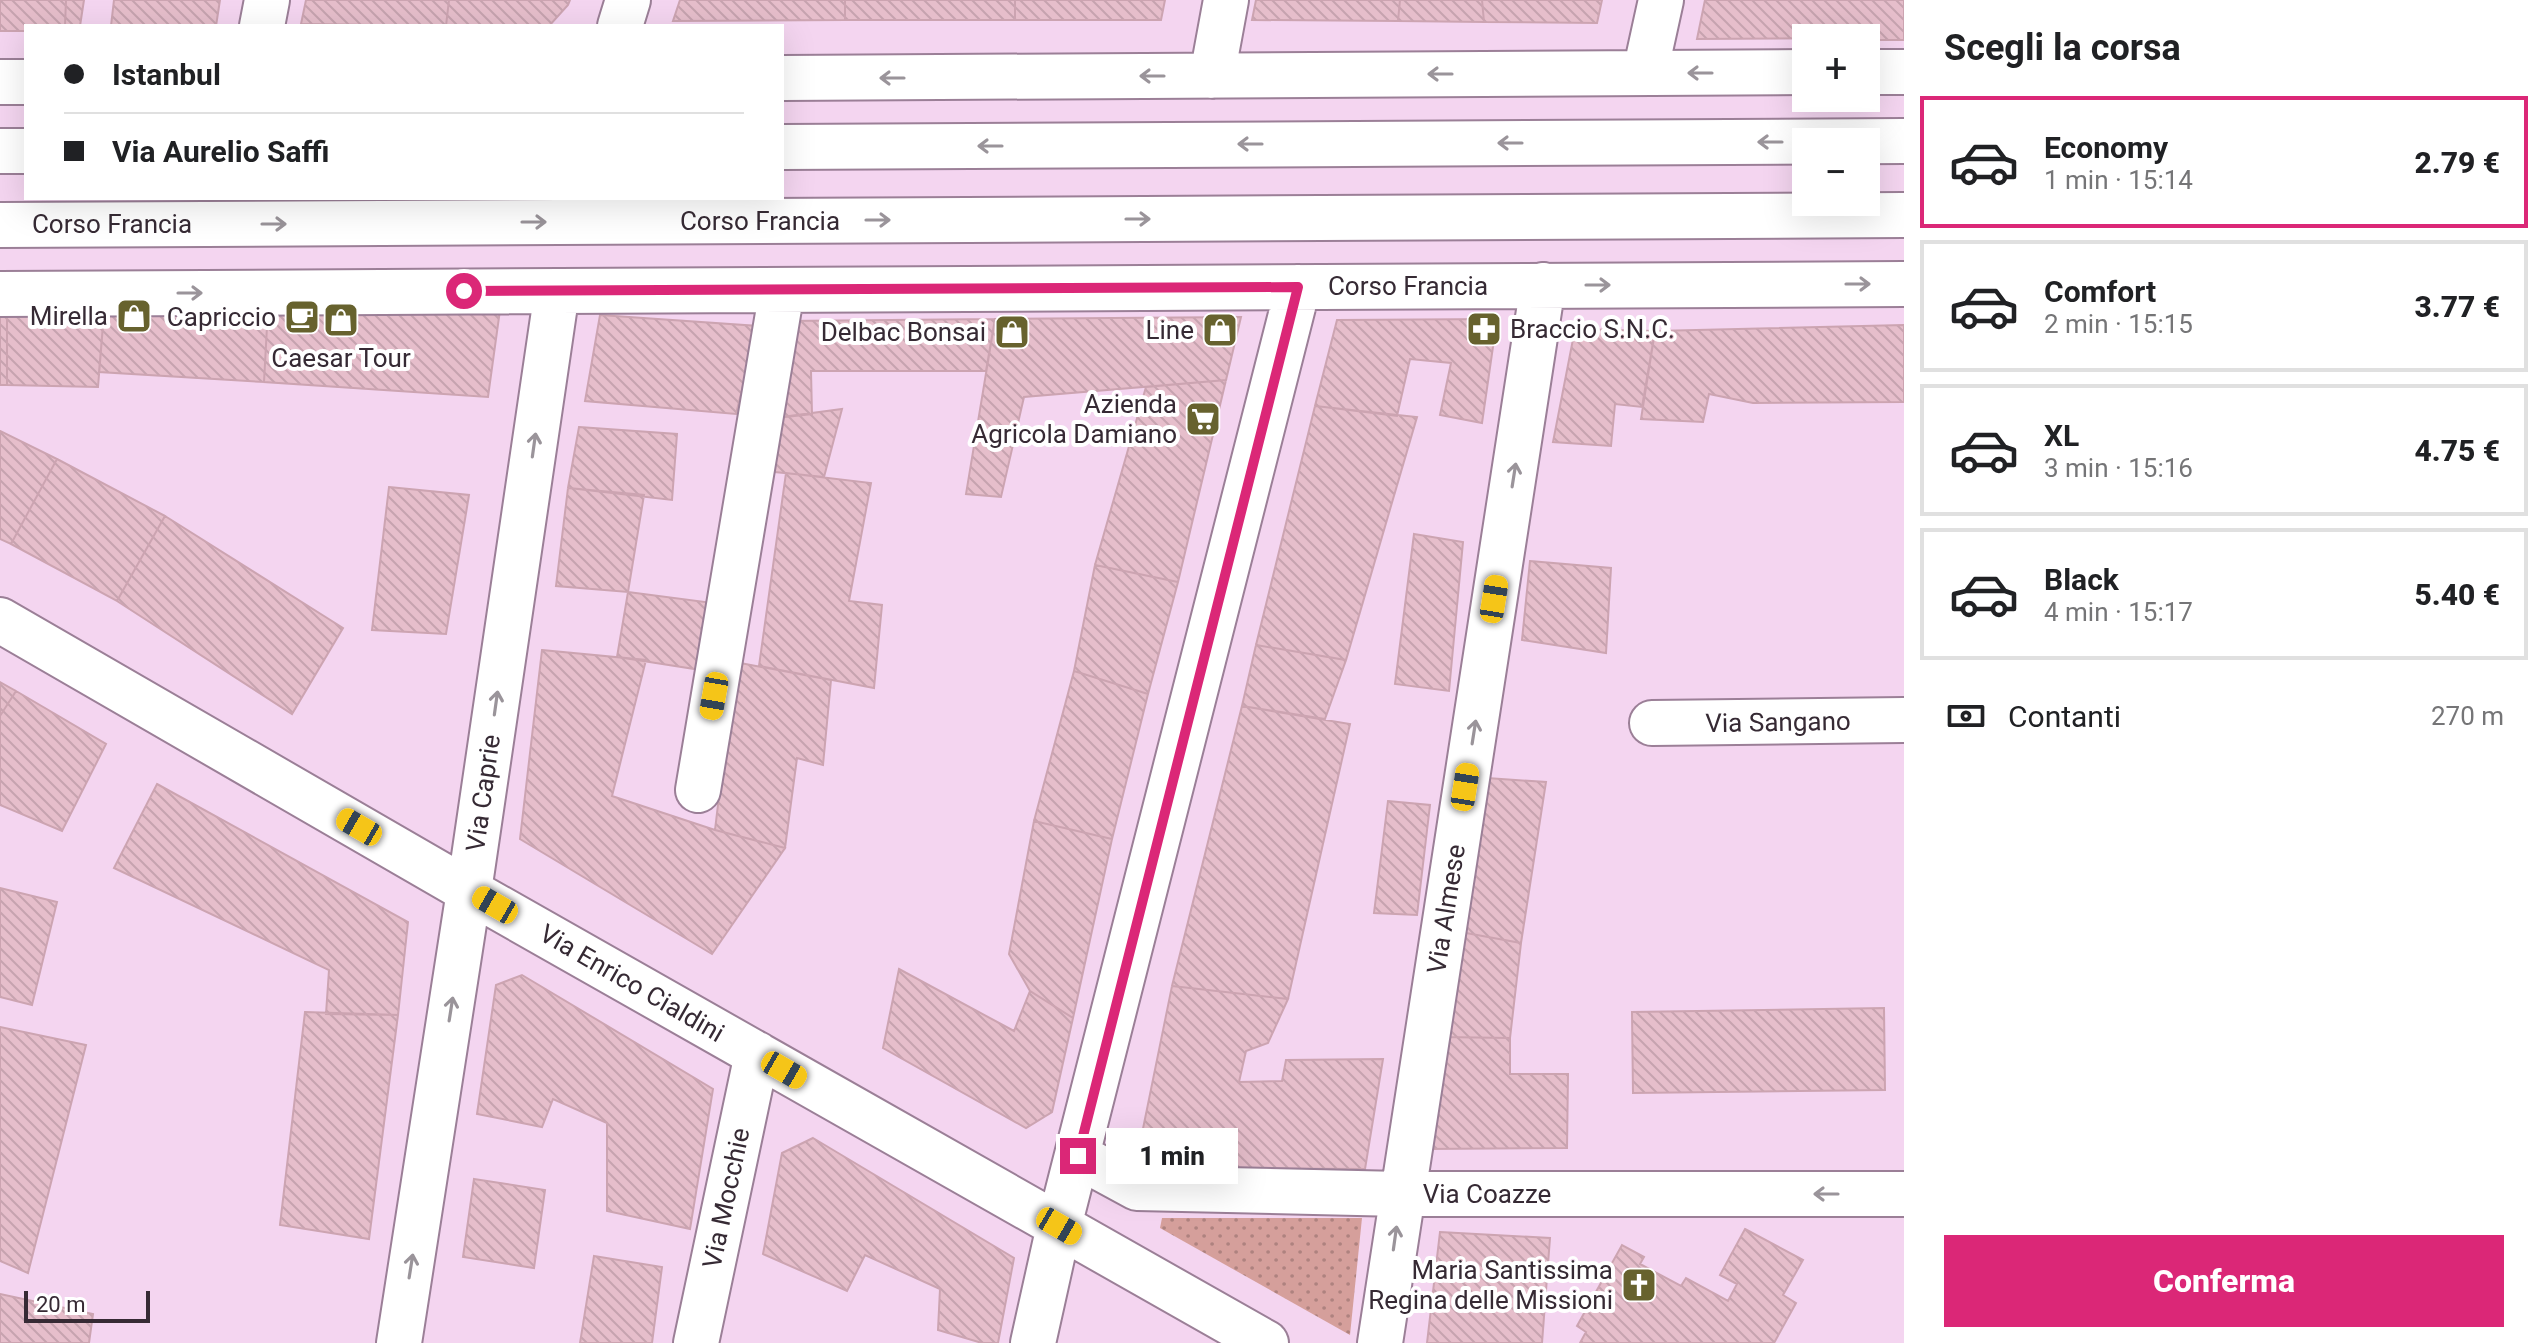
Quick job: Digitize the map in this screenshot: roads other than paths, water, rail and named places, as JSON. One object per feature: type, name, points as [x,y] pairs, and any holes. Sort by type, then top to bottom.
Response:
[{"type":"street","points":[[262,24],[267,0]]},
{"type":"street","points":[[621,24],[628,0]]},
{"type":"street","points":[[1212,76],[1226,0]]},
{"type":"street","points":[[1645,73],[1661,0]]},
{"type":"street","points":[[784,78],[1792,72]]},
{"type":"street","points":[[1880,72],[1904,72]]},
{"type":"street","points":[[0,82],[24,82]]},
{"type":"street","points":[[784,147],[1904,141]]},
{"type":"street","points":[[0,151],[24,151]]},
{"type":"street","name":"Corso Francia","points":[[0,225],[1904,215]]},
{"type":"street","name":"Corso Francia","points":[[0,294],[1904,284]]},
{"type":"street","name":"Via Almese","points":[[1380,1343],[1543,285]]},
{"type":"street","points":[[1033,1343],[1059,1226],[1298,287]]},
{"type":"street","points":[[698,790],[782,290]]},
{"type":"street","name":"Via Caprie","points":[[399,1343],[557,291]]},
{"type":"street","name":"Via Enrico Cialdini","points":[[0,620],[469,891],[1266,1343]]},
{"type":"street","name":"Via Sangano","points":[[1652,723],[1904,720]]},
{"type":"street","name":"Via Mocchie","points":[[696,1343],[757,1054]]},
{"type":"street","name":"Via Coazze","points":[[1078,1156],[1137,1188],[1401,1194],[1904,1194]]},
{"type":"place","name":"Mirella","points":[[134,316]]},
{"type":"place","name":"Capriccio","points":[[302,317]]},
{"type":"place","name":"Caesar Tour","points":[[341,320]]},
{"type":"place","name":"Braccio S.N.C.","points":[[1484,329]]},
{"type":"place","name":"Line","points":[[1220,330]]},
{"type":"place","name":"Delbac Bonsai","points":[[1012,332]]},
{"type":"place","name":"Azienda Agricola Damiano","points":[[1203,419]]},
{"type":"place","name":"Maria Santissima Regina delle Missioni","points":[[1639,1285]]}]
